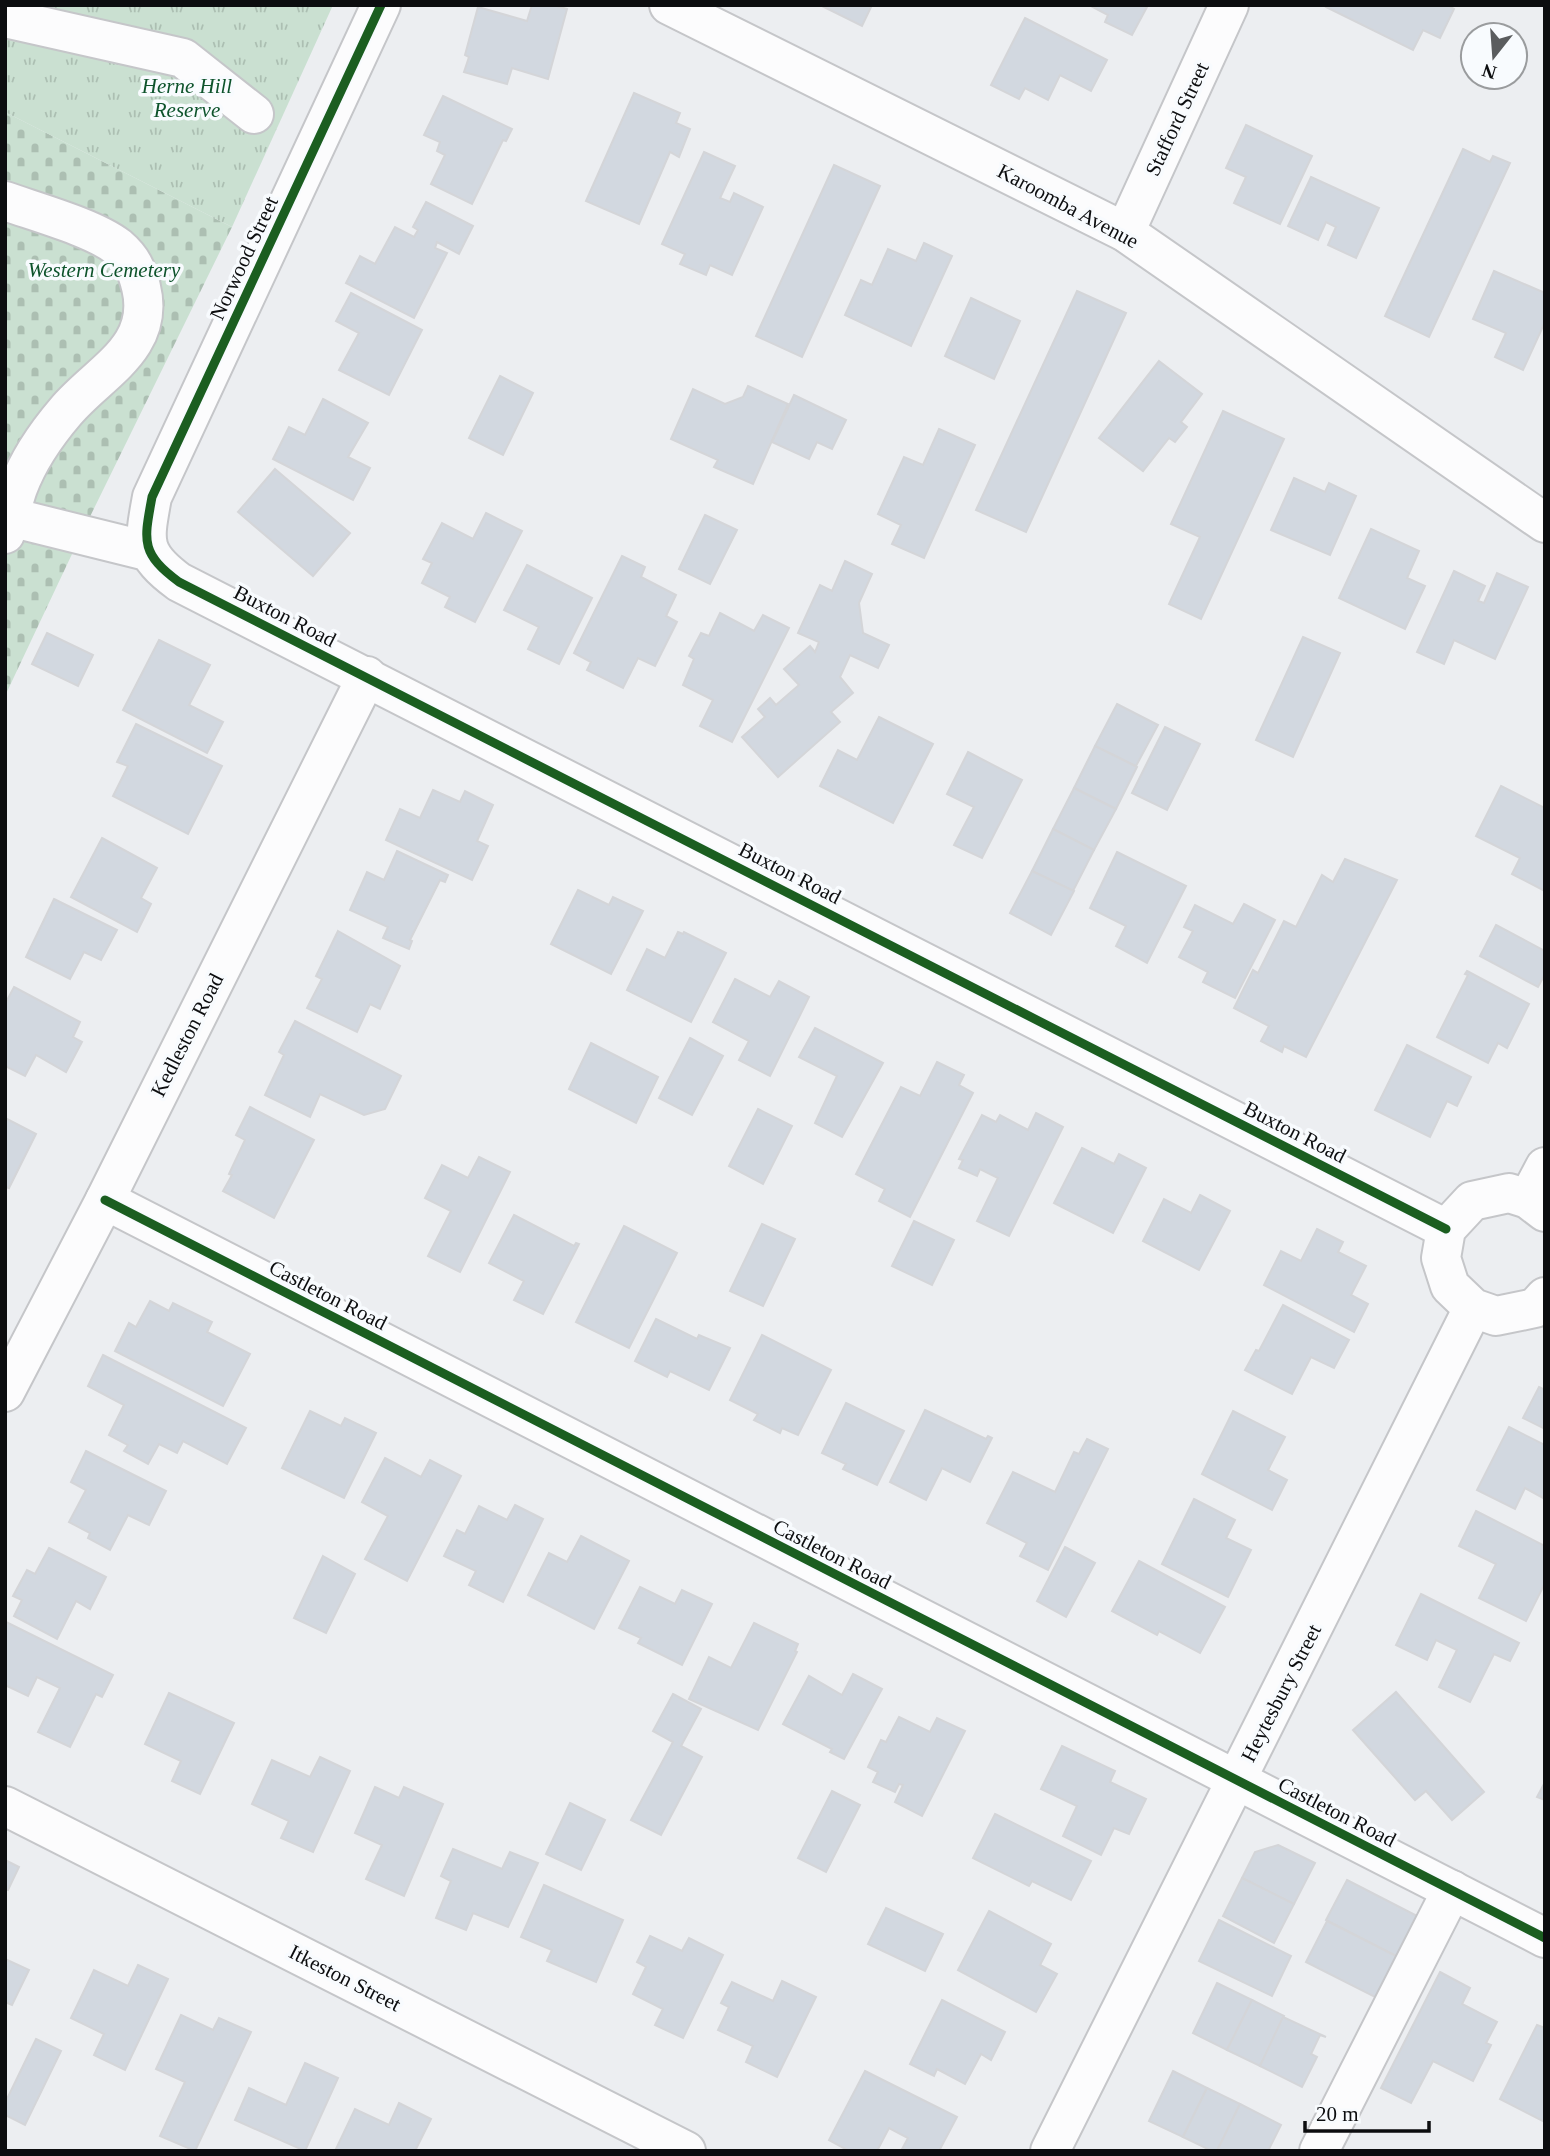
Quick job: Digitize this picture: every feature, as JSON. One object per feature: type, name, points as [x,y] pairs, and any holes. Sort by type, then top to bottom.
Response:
[{"type":"street","name":"Norwood Street","points":[[147,539],[152,497],[162,472],[381,5]]},
{"type":"street","name":"Karoomba Avenue","points":[[669,5],[1125,232],[1545,523]]},
{"type":"street","name":"Stafford Street","points":[[1125,232],[1229,5]]},
{"type":"street","points":[[5,18],[183,58],[254,114]]},
{"type":"street","points":[[5,201],[97,234],[118,247],[136,265],[143,296],[142,326],[123,357],[66,411],[38,451],[19,486],[8,525],[147,539]]},
{"type":"street","name":"Buxton Road","points":[[147,539],[160,568],[179,582],[1446,1229]]},
{"type":"street","name":"Kedleston Road","points":[[5,1392],[105,1200],[367,676]]},
{"type":"street","points":[[1539,1192],[1509,1193],[1472,1201],[1446,1229],[1441,1258],[1450,1286],[1473,1308],[1496,1316],[1535,1308],[1545,1297]]},
{"type":"street","name":"Castleton Road","points":[[105,1200],[1545,1938]]},
{"type":"street","name":"Heytesbury Street","points":[[1050,2151],[1473,1308]]},
{"type":"street","name":"Itkeston Street","points":[[5,1806],[686,2151]]},
{"type":"street","points":[[1319,2151],[1452,1890]]},
{"type":"green space","name":"Herne Hill Reserve","points":[[5,5],[333,5],[232,227],[5,112]]},
{"type":"green space","name":"Western Cemetery","points":[[5,112],[232,227],[5,696]]},
{"type":"building","points":[[532,5],[553,5],[567,9],[548,79],[512,68],[507,84],[464,72],[469,57],[465,55],[478,7],[527,21]]},
{"type":"building","points":[[820,5],[872,5],[862,26]]},
{"type":"building","points":[[1089,5],[1147,7],[1132,35],[1105,22],[1108,15]]},
{"type":"building","points":[[1447,5],[1454,9],[1440,38],[1423,30],[1413,50],[1326,7]]},
{"type":"building","points":[[1025,18],[1107,60],[1091,91],[1060,75],[1048,100],[1025,88],[1019,99],[991,85]]},
{"type":"building","points":[[634,93],[680,113],[676,123],[690,129],[679,157],[670,152],[639,224],[586,201]]},
{"type":"building","points":[[443,96],[512,129],[506,141],[503,140],[472,204],[431,184],[445,155],[437,151],[440,142],[424,135]]},
{"type":"building","points":[[1246,125],[1312,156],[1280,224],[1234,203],[1246,177],[1226,168]]},
{"type":"building","points":[[1463,149],[1490,162],[1493,156],[1510,163],[1429,337],[1385,316]]},
{"type":"building","points":[[704,152],[735,166],[720,198],[730,202],[734,193],[763,207],[732,275],[710,265],[706,275],[680,264],[685,254],[662,244]]},
{"type":"building","points":[[834,165],[880,186],[802,357],[756,336]]},
{"type":"building","points":[[1311,177],[1379,208],[1356,258],[1328,245],[1336,227],[1326,222],[1318,240],[1288,226]]},
{"type":"building","points":[[426,202],[473,226],[459,254],[437,242],[435,248],[447,253],[414,318],[346,283],[360,256],[375,264],[395,227],[414,237],[418,230],[413,227]]},
{"type":"building","points":[[924,243],[952,256],[911,346],[845,315],[861,280],[872,285],[888,249],[916,261]]},
{"type":"building","points":[[1494,271],[1545,293],[1545,322],[1523,370],[1495,357],[1506,333],[1473,319]]},
{"type":"building","points":[[1077,291],[1126,313],[1026,532],[976,510]]},
{"type":"building","points":[[351,293],[422,330],[389,395],[339,370],[359,333],[336,321]]},
{"type":"building","points":[[971,298],[1020,321],[994,379],[945,356]]},
{"type":"building","points":[[1159,361],[1202,394],[1181,422],[1187,427],[1175,442],[1169,438],[1143,471],[1099,438]]},
{"type":"building","points":[[500,376],[533,393],[503,455],[469,438]]},
{"type":"building","points":[[748,386],[788,404],[753,484],[714,467],[718,460],[671,439],[693,389],[725,404],[743,397]]},
{"type":"building","points":[[794,395],[846,420],[832,449],[817,442],[809,459],[772,442]]},
{"type":"building","points":[[323,399],[368,423],[348,457],[370,468],[353,500],[273,459],[289,427],[305,435]]},
{"type":"building","points":[[1223,411],[1284,439],[1201,619],[1169,604],[1200,537],[1171,524]]},
{"type":"building","points":[[939,429],[975,445],[924,558],[892,544],[901,525],[878,514],[904,457],[923,465]]},
{"type":"building","points":[[275,469],[350,533],[313,576],[238,512]]},
{"type":"building","points":[[1294,478],[1325,492],[1329,483],[1356,496],[1330,555],[1271,530]]},
{"type":"building","points":[[486,513],[522,531],[475,622],[445,607],[450,597],[422,583],[432,563],[423,559],[442,523],[473,539]]},
{"type":"building","points":[[705,515],[737,530],[710,584],[679,569]]},
{"type":"building","points":[[1371,529],[1419,551],[1407,578],[1425,586],[1405,629],[1339,598]]},
{"type":"building","points":[[622,556],[645,567],[641,577],[676,595],[666,616],[677,622],[655,666],[638,658],[623,688],[587,670],[591,662],[574,653]]},
{"type":"building","points":[[845,561],[872,574],[859,603],[863,633],[889,645],[878,668],[850,655],[840,677],[853,693],[831,712],[840,722],[778,777],[742,737],[765,717],[758,709],[770,698],[776,705],[799,685],[784,669],[810,646],[815,652],[819,642],[798,633],[820,585],[832,591]]},
{"type":"building","points":[[527,565],[592,598],[559,664],[528,649],[539,627],[504,610]]},
{"type":"building","points":[[1454,571],[1485,586],[1478,601],[1484,603],[1497,573],[1528,587],[1495,659],[1454,640],[1444,664],[1417,652]]},
{"type":"building","points":[[720,613],[754,631],[763,615],[789,628],[732,742],[700,726],[713,700],[683,685],[694,659],[689,656],[701,633],[709,636]]},
{"type":"building","points":[[47,633],[93,655],[78,686],[32,664]]},
{"type":"building","points":[[1303,637],[1340,653],[1293,757],[1256,740]]},
{"type":"building","points":[[159,640],[210,665],[189,705],[223,722],[207,753],[123,710]]},
{"type":"building","points":[[1117,704],[1158,725],[1136,766],[1095,746]]},
{"type":"building","points":[[879,717],[933,744],[893,823],[820,786],[838,750],[857,760]]},
{"type":"building","points":[[136,724],[222,766],[188,834],[113,796],[128,766],[117,762]]},
{"type":"building","points":[[1165,727],[1200,744],[1167,810],[1132,793]]},
{"type":"building","points":[[1095,746],[1137,767],[1116,809],[1074,788]]},
{"type":"building","points":[[968,752],[1022,780],[982,858],[954,845],[974,807],[947,794]]},
{"type":"building","points":[[1501,786],[1545,808],[1545,891],[1512,874],[1520,858],[1476,836]]},
{"type":"building","points":[[1074,788],[1116,809],[1094,850],[1053,829]]},
{"type":"building","points":[[433,790],[460,802],[465,791],[493,805],[477,841],[488,846],[472,880],[386,840],[400,809],[420,818]]},
{"type":"building","points":[[1053,829],[1094,850],[1073,891],[1032,871]]},
{"type":"building","points":[[102,838],[157,868],[141,898],[151,904],[137,932],[71,897]]},
{"type":"building","points":[[397,851],[448,875],[445,882],[440,880],[410,940],[409,949],[383,938],[388,927],[350,910],[367,872],[384,880]]},
{"type":"building","points":[[1117,852],[1186,886],[1147,963],[1116,946],[1126,926],[1090,908]]},
{"type":"building","points":[[1345,859],[1397,880],[1306,1057],[1284,1046],[1282,1052],[1261,1041],[1269,1026],[1234,1008],[1253,970],[1258,973],[1284,921],[1296,927],[1322,875],[1333,882]]},
{"type":"building","points":[[1032,871],[1074,891],[1051,935],[1010,913]]},
{"type":"building","points":[[578,890],[609,905],[613,897],[643,911],[611,974],[551,944]]},
{"type":"building","points":[[54,899],[117,930],[101,960],[84,952],[70,979],[26,957]]},
{"type":"building","points":[[1244,904],[1275,920],[1235,998],[1203,982],[1208,972],[1179,957],[1193,931],[1184,927],[1195,905],[1233,924]]},
{"type":"building","points":[[1496,925],[1545,951],[1545,974],[1538,987],[1480,956]]},
{"type":"building","points":[[338,931],[400,966],[380,1009],[370,1004],[357,1032],[307,1008],[322,979],[316,976]]},
{"type":"building","points":[[678,932],[684,932],[726,953],[691,1022],[627,990],[647,949],[665,958]]},
{"type":"building","points":[[1467,971],[1529,1004],[1507,1048],[1498,1043],[1488,1063],[1437,1037],[1468,975],[1465,974]]},
{"type":"building","points":[[735,979],[770,997],[779,981],[809,997],[770,1076],[739,1060],[749,1041],[713,1022]]},
{"type":"building","points":[[14,987],[80,1022],[73,1037],[82,1042],[66,1072],[36,1055],[25,1076],[5,1066],[5,1004]]},
{"type":"building","points":[[295,1021],[401,1076],[385,1109],[364,1115],[320,1094],[310,1117],[265,1095],[284,1055],[279,1052]]},
{"type":"building","points":[[815,1028],[883,1063],[842,1137],[815,1123],[837,1076],[799,1057]]},
{"type":"building","points":[[690,1038],[723,1056],[692,1115],[659,1098]]},
{"type":"building","points":[[591,1043],[658,1077],[636,1123],[569,1089]]},
{"type":"building","points":[[1407,1045],[1471,1077],[1457,1106],[1447,1101],[1430,1137],[1375,1110]]},
{"type":"building","points":[[937,1062],[964,1075],[959,1085],[973,1093],[910,1217],[879,1201],[885,1189],[856,1174],[901,1087],[920,1096]]},
{"type":"building","points":[[250,1107],[314,1140],[274,1218],[223,1191],[245,1140],[236,1135]]},
{"type":"building","points":[[758,1109],[792,1126],[763,1184],[729,1166]]},
{"type":"building","points":[[1036,1113],[1063,1127],[1009,1236],[977,1221],[998,1178],[980,1169],[977,1176],[959,1168],[963,1160],[959,1159],[982,1115],[996,1122],[1000,1115],[1028,1130]]},
{"type":"building","points":[[5,1118],[36,1134],[9,1188],[5,1187]]},
{"type":"building","points":[[1082,1148],[1114,1164],[1119,1154],[1146,1168],[1113,1233],[1054,1203]]},
{"type":"building","points":[[479,1157],[510,1172],[460,1272],[428,1256],[451,1211],[425,1198],[442,1165],[468,1178]]},
{"type":"building","points":[[1200,1195],[1230,1211],[1199,1270],[1143,1241],[1164,1199],[1191,1213]]},
{"type":"building","points":[[514,1215],[574,1246],[579,1244],[543,1314],[514,1300],[524,1281],[489,1263]]},
{"type":"building","points":[[914,1221],[954,1240],[932,1285],[892,1266]]},
{"type":"building","points":[[762,1224],[795,1239],[763,1306],[730,1291]]},
{"type":"building","points":[[624,1226],[677,1253],[629,1348],[576,1322]]},
{"type":"building","points":[[1317,1229],[1343,1242],[1338,1252],[1366,1266],[1351,1295],[1368,1304],[1354,1332],[1264,1285],[1281,1251],[1301,1261]]},
{"type":"building","points":[[150,1301],[169,1311],[173,1303],[212,1322],[207,1332],[250,1354],[223,1406],[115,1351],[129,1323],[136,1327]]},
{"type":"building","points":[[1283,1305],[1349,1340],[1334,1368],[1311,1357],[1292,1394],[1245,1370],[1256,1350],[1259,1351]]},
{"type":"building","points":[[656,1319],[697,1339],[699,1335],[730,1348],[709,1390],[670,1371],[667,1377],[635,1361]]},
{"type":"building","points":[[762,1335],[831,1370],[798,1435],[782,1428],[780,1433],[754,1420],[758,1414],[730,1400]]},
{"type":"building","points":[[103,1355],[246,1428],[227,1464],[183,1441],[177,1453],[159,1444],[148,1464],[124,1451],[128,1445],[109,1435],[124,1405],[88,1386]]},
{"type":"building","points":[[1539,1387],[1545,1390],[1545,1429],[1523,1418]]},
{"type":"building","points":[[846,1403],[904,1431],[877,1485],[843,1469],[846,1464],[822,1453]]},
{"type":"building","points":[[925,1410],[986,1439],[988,1436],[992,1438],[970,1482],[942,1468],[926,1500],[890,1482]]},
{"type":"building","points":[[310,1411],[341,1426],[345,1418],[376,1433],[344,1498],[282,1468]]},
{"type":"building","points":[[1233,1411],[1285,1437],[1268,1470],[1287,1480],[1272,1510],[1202,1474]]},
{"type":"building","points":[[1509,1427],[1545,1445],[1545,1499],[1525,1488],[1515,1509],[1477,1490]]},
{"type":"building","points":[[1087,1439],[1108,1449],[1048,1570],[1020,1556],[1027,1543],[987,1523],[1013,1472],[1055,1492],[1074,1452],[1079,1454]]},
{"type":"building","points":[[86,1451],[166,1491],[149,1525],[128,1515],[110,1550],[88,1538],[90,1533],[69,1522],[86,1490],[71,1482]]},
{"type":"building","points":[[385,1458],[421,1477],[430,1460],[461,1476],[407,1581],[365,1559],[388,1516],[362,1502]]},
{"type":"building","points":[[1194,1499],[1235,1520],[1226,1538],[1251,1550],[1228,1597],[1162,1564]]},
{"type":"building","points":[[515,1505],[543,1519],[503,1602],[469,1585],[476,1571],[444,1556],[457,1530],[465,1534],[479,1506],[507,1520]]},
{"type":"building","points":[[1476,1511],[1545,1546],[1545,1583],[1526,1621],[1479,1598],[1496,1564],[1459,1546]]},
{"type":"building","points":[[581,1536],[629,1561],[594,1629],[528,1595],[549,1553],[567,1562]]},
{"type":"building","points":[[1065,1547],[1095,1563],[1066,1617],[1037,1601]]},
{"type":"building","points":[[49,1548],[106,1577],[90,1609],[76,1601],[57,1639],[14,1616],[22,1600],[13,1596],[27,1570],[35,1574]]},
{"type":"building","points":[[323,1556],[355,1574],[326,1633],[294,1618]]},
{"type":"building","points":[[1139,1561],[1225,1607],[1200,1653],[1159,1631],[1157,1635],[1112,1611]]},
{"type":"building","points":[[640,1587],[675,1604],[682,1590],[712,1604],[682,1665],[638,1643],[641,1638],[619,1628]]},
{"type":"building","points":[[1421,1594],[1519,1643],[1510,1661],[1494,1654],[1470,1702],[1439,1687],[1457,1650],[1436,1640],[1427,1660],[1396,1645]]},
{"type":"building","points":[[6,1622],[113,1675],[102,1697],[96,1694],[70,1747],[38,1732],[60,1688],[37,1677],[28,1696],[5,1685]]},
{"type":"building","points":[[754,1623],[798,1644],[795,1651],[797,1652],[758,1730],[689,1699],[709,1657],[731,1668]]},
{"type":"building","points":[[853,1674],[882,1689],[844,1759],[830,1752],[832,1749],[783,1724],[809,1676],[842,1695]]},
{"type":"building","points":[[1396,1692],[1484,1792],[1452,1820],[1426,1791],[1415,1800],[1353,1730]]},
{"type":"building","points":[[169,1693],[234,1723],[200,1794],[172,1781],[181,1761],[145,1744]]},
{"type":"building","points":[[673,1694],[701,1709],[681,1746],[702,1757],[661,1835],[631,1820],[673,1742],[653,1731]]},
{"type":"building","points":[[899,1717],[930,1732],[937,1718],[965,1731],[922,1816],[895,1802],[903,1785],[899,1784],[895,1792],[873,1782],[878,1772],[868,1767],[881,1740],[886,1742]]},
{"type":"building","points":[[1062,1746],[1115,1771],[1110,1782],[1146,1799],[1129,1834],[1114,1828],[1101,1855],[1063,1836],[1077,1806],[1041,1789]]},
{"type":"building","points":[[320,1757],[350,1771],[313,1852],[281,1838],[289,1821],[252,1804],[272,1760],[310,1777]]},
{"type":"building","points":[[1545,1782],[1545,1800],[1537,1797]]},
{"type":"building","points":[[375,1787],[399,1798],[404,1787],[443,1804],[404,1896],[366,1879],[382,1845],[355,1833]]},
{"type":"building","points":[[832,1791],[860,1805],[826,1872],[798,1858]]},
{"type":"building","points":[[570,1803],[605,1820],[581,1870],[546,1854]]},
{"type":"building","points":[[995,1814],[1091,1861],[1071,1900],[1032,1881],[1029,1886],[973,1858]]},
{"type":"building","points":[[1278,1845],[1315,1863],[1294,1904],[1242,1878],[1255,1852]]},
{"type":"building","points":[[453,1849],[502,1869],[510,1852],[538,1863],[508,1927],[473,1913],[466,1930],[436,1918],[451,1881],[441,1876]]},
{"type":"building","points":[[5,1860],[19,1867],[8,1890],[5,1889]]},
{"type":"building","points":[[1242,1878],[1294,1904],[1274,1943],[1223,1916]]},
{"type":"building","points":[[1347,1880],[1419,1917],[1398,1957],[1326,1920]]},
{"type":"building","points":[[544,1885],[623,1920],[596,1982],[547,1961],[552,1950],[521,1937]]},
{"type":"building","points":[[886,1908],[943,1934],[925,1971],[868,1944]]},
{"type":"building","points":[[989,1911],[1051,1944],[1040,1965],[1057,1974],[1036,2012],[958,1970]]},
{"type":"building","points":[[1219,1920],[1291,1956],[1272,1996],[1199,1961]]},
{"type":"building","points":[[1327,1921],[1398,1957],[1377,1998],[1306,1962]]},
{"type":"building","points":[[650,1936],[682,1951],[689,1938],[723,1955],[683,2038],[655,2025],[663,2009],[633,1994],[646,1967],[637,1962]]},
{"type":"building","points":[[5,1959],[29,1970],[12,2005],[5,2002]]},
{"type":"building","points":[[138,1965],[168,1979],[125,2070],[94,2055],[104,2034],[71,2018],[94,1970],[128,1986]]},
{"type":"building","points":[[1440,1972],[1470,1988],[1462,2004],[1497,2022],[1486,2043],[1491,2045],[1473,2081],[1433,2061],[1411,2103],[1381,2088]]},
{"type":"building","points":[[782,1981],[816,1997],[777,2077],[746,2062],[753,2046],[718,2030],[729,2007],[721,2003],[732,1982],[773,2001]]},
{"type":"building","points":[[1217,1983],[1252,2000],[1227,2050],[1193,2033]]},
{"type":"building","points":[[942,2000],[1005,2032],[991,2060],[981,2054],[965,2084],[937,2069],[934,2076],[910,2064]]},
{"type":"building","points":[[1252,2000],[1284,2016],[1260,2066],[1227,2050]]},
{"type":"building","points":[[181,2015],[213,2030],[219,2018],[251,2032],[195,2151],[160,2136],[185,2082],[156,2069]]},
{"type":"building","points":[[1283,2017],[1326,2037],[1320,2035],[1311,2054],[1317,2057],[1302,2087],[1260,2066]]},
{"type":"building","points":[[1537,2025],[1545,2028],[1545,2122],[1500,2099]]},
{"type":"building","points":[[36,2039],[61,2051],[25,2125],[5,2115],[5,2103]]},
{"type":"building","points":[[305,2063],[338,2078],[305,2151],[235,2120],[249,2088],[286,2105]]},
{"type":"building","points":[[865,2071],[957,2117],[939,2151],[901,2151],[908,2138],[889,2128],[877,2151],[849,2151],[829,2140]]},
{"type":"building","points":[[1173,2071],[1207,2088],[1183,2137],[1149,2121]]},
{"type":"building","points":[[1207,2088],[1240,2104],[1217,2151],[1183,2137]]},
{"type":"building","points":[[399,2103],[431,2119],[415,2151],[335,2151],[355,2109],[389,2125]]},
{"type":"building","points":[[1240,2104],[1281,2125],[1268,2151],[1217,2151]]},
{"type":"cycle path","points":[[381,5],[152,497],[147,536],[151,554],[157,563],[179,582],[1446,1229]]},
{"type":"cycle path","points":[[105,1200],[1545,1938]]}]
